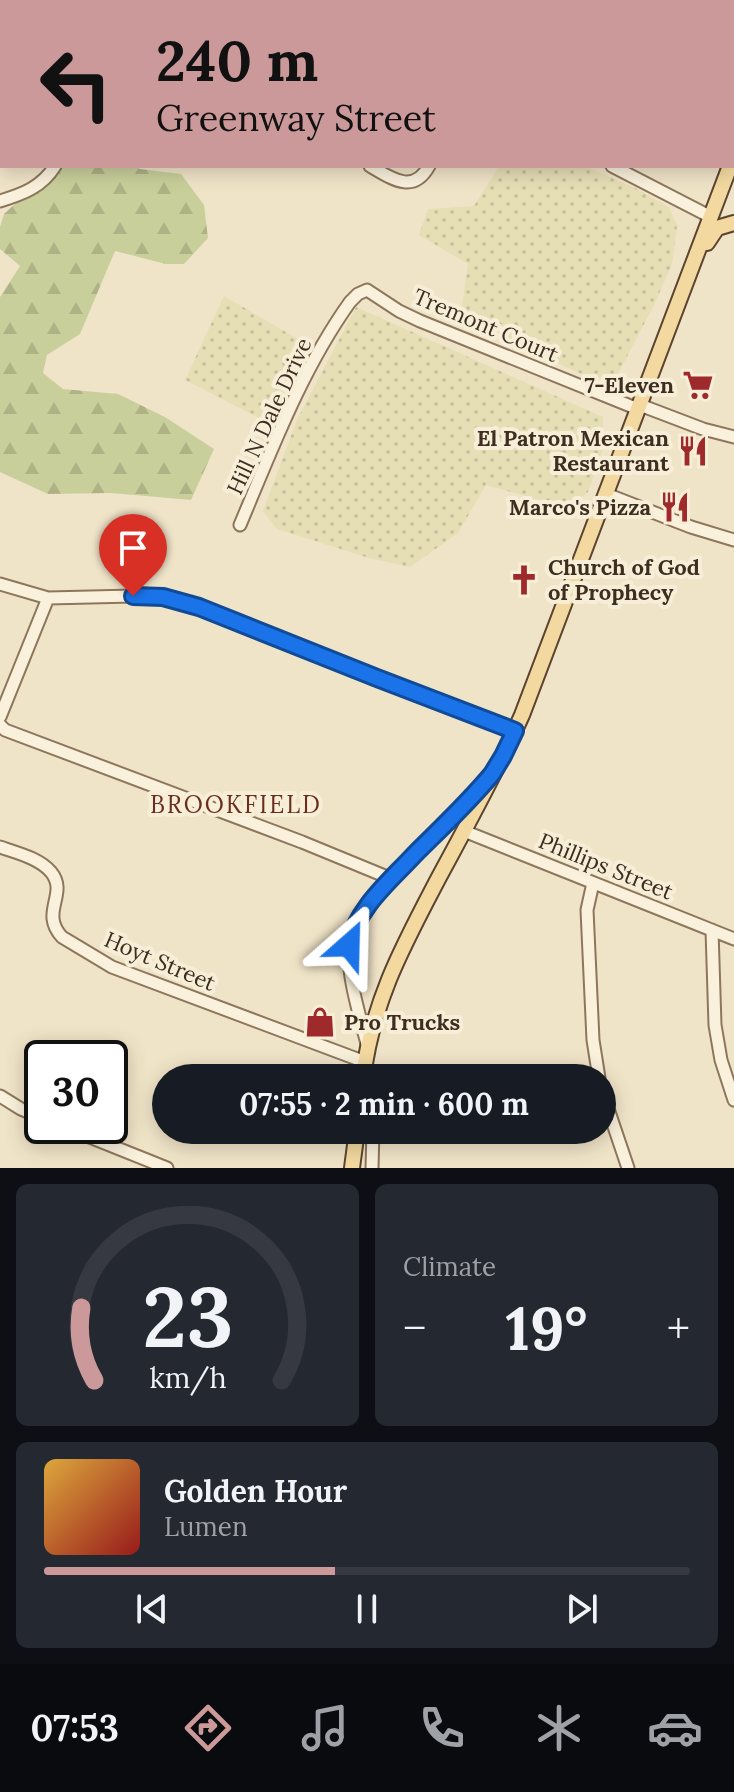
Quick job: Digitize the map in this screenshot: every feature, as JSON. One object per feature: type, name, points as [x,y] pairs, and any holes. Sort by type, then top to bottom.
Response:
[{"type":"main road","points":[[365,1062],[389,976],[515,731],[730,168]]},
{"type":"main road","points":[[691,272],[714,232],[734,222],[726,204],[731,168]]},
{"type":"main road","points":[[352,1168],[355,1144]]},
{"type":"street","points":[[0,201],[35,187],[53,168]]},
{"type":"street","points":[[374,168],[399,181],[410,182],[420,178],[428,168]]},
{"type":"street","points":[[616,168],[711,217]]},
{"type":"street","name":"Tremont Court","points":[[367,290],[420,321],[639,407],[734,437]]},
{"type":"street","name":"Hill N Dale Drive","points":[[240,525],[284,422],[316,358],[350,302],[367,290]]},
{"type":"street","points":[[606,494],[734,540]]},
{"type":"street","points":[[0,584],[48,598],[163,597],[199,607],[515,731]]},
{"type":"street","points":[[0,717],[48,598]]},
{"type":"street","points":[[0,725],[5,730],[392,879]]},
{"type":"street","points":[[368,1045],[353,984],[349,945],[353,932],[361,916],[392,879],[492,774],[503,756]]},
{"type":"street","name":"Phillips Street","points":[[464,831],[734,939]]},
{"type":"street","name":"Hoyt Street","points":[[0,847],[26,856],[49,869],[57,887],[52,918],[57,931],[102,962],[365,1062]]},
{"type":"street","points":[[593,883],[587,910],[597,1064]]},
{"type":"street","points":[[712,930],[715,1025],[721,1060],[734,1100]]},
{"type":"street","points":[[0,1096],[24,1110]]},
{"type":"street","points":[[616,1132],[628,1168]]},
{"type":"street","points":[[107,1144],[167,1168]]},
{"type":"street","points":[[372,1168],[373,1144]]},
{"type":"shaded area","points":[[498,168],[590,168],[669,207],[677,226],[672,264],[618,374],[593,379],[460,320],[468,264],[419,235],[428,209],[474,206]]},
{"type":"shaded area","points":[[224,296],[310,346],[273,425],[185,380]]},
{"type":"shaded area","points":[[356,307],[603,417],[603,449],[588,492],[568,508],[486,485],[458,533],[410,567],[369,558],[277,529],[263,511],[296,422]]},
{"type":"green space","points":[[55,168],[138,168],[181,174],[204,205],[208,238],[184,264],[166,264],[115,251],[80,334],[47,355],[43,373],[63,389],[118,394],[165,417],[214,449],[191,500],[111,493],[48,494],[0,472],[0,297],[20,266],[0,249],[0,227],[4,214]]},
{"type":"place","name":"7-Eleven","points":[[698,385]]},
{"type":"place","name":"El Patron Mexican Restaurant","points":[[693,451]]},
{"type":"place","name":"Marco's Pizza","points":[[675,507]]},
{"type":"place","name":"Church of God of Prophecy","points":[[524,580]]},
{"type":"place","name":"Pro Trucks","points":[[320,1022]]},
{"type":"district","name":"BROOKFIELD","points":[[236,805]]},
{"type":"route","points":[[133,596],[163,597],[199,607],[515,731],[492,774],[368,906],[356,924],[349,945]]}]
